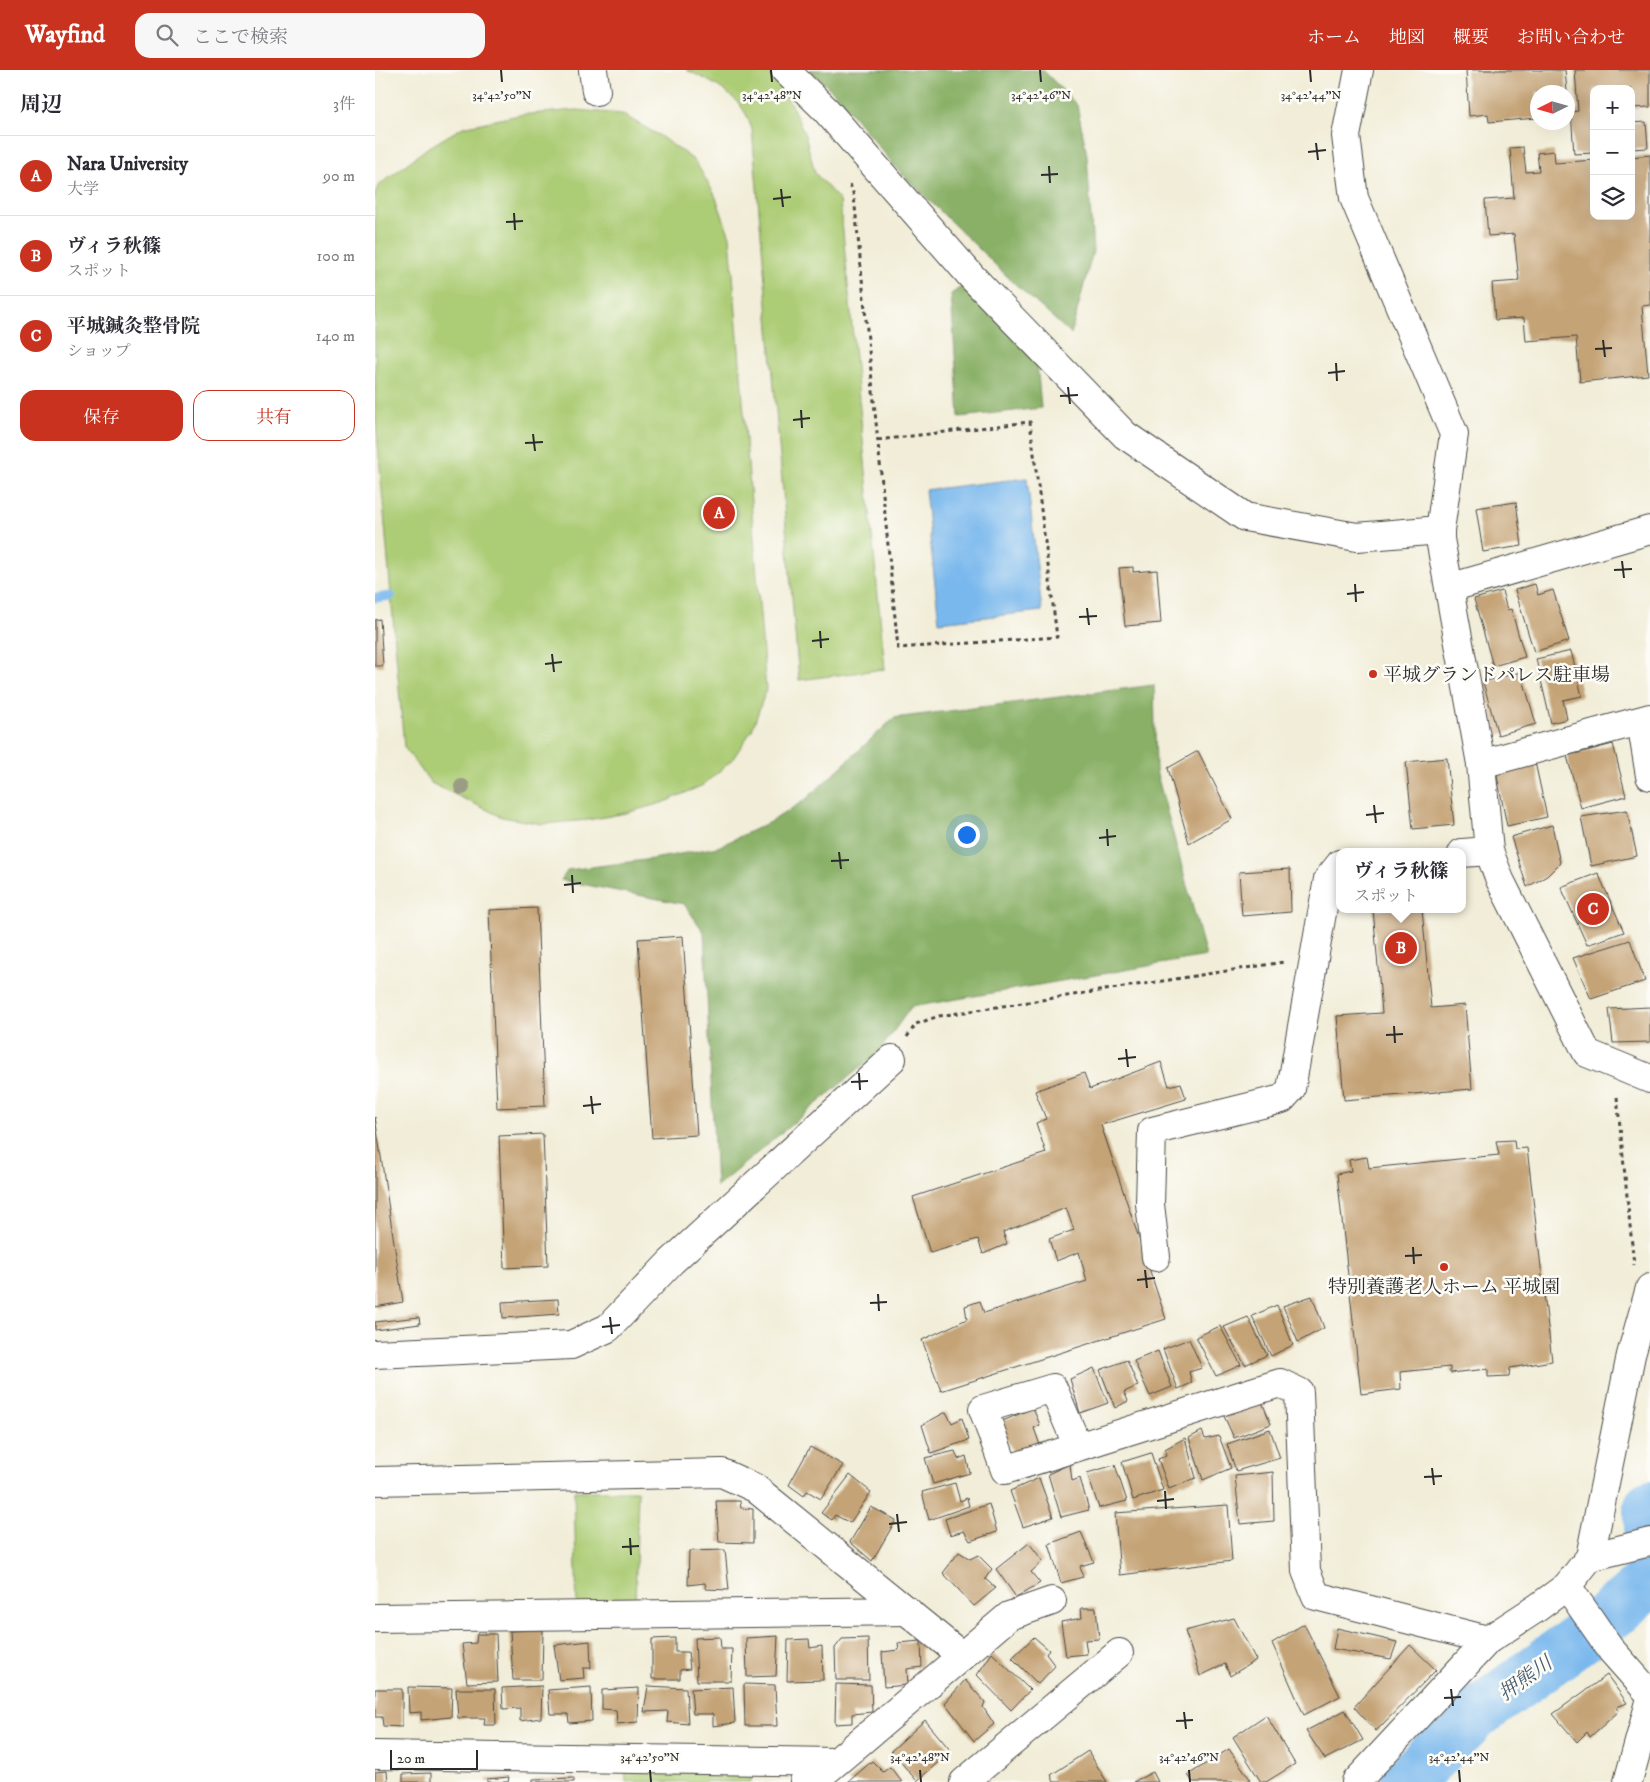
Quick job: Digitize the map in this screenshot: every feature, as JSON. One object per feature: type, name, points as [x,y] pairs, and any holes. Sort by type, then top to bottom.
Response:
[{"type":"street","points":[[785,70],[825,109],[971,277],[1125,435],[1245,517],[1357,537],[1440,530]]},
{"type":"street","points":[[1359,70],[1346,136],[1354,198],[1454,434],[1440,530],[1481,764],[1489,850],[1500,880],[1587,1053],[1650,1079]]},
{"type":"street","points":[[1449,588],[1650,530]]},
{"type":"street","points":[[1481,764],[1645,719],[1650,776]]},
{"type":"street","points":[[1466,853],[1489,850]]},
{"type":"street","points":[[1156,1257],[1150,1204],[1153,1131],[1282,1099],[1291,1089],[1328,879],[1336,869]]},
{"type":"street","points":[[375,1354],[571,1345],[608,1328],[671,1262],[892,1059]]},
{"type":"street","points":[[1574,1597],[1590,1557],[1631,1355],[1643,1280]]},
{"type":"street","points":[[1078,1447],[1280,1383],[1299,1392],[1307,1571],[1316,1596],[1488,1640]]},
{"type":"street","points":[[375,1481],[722,1473],[755,1488],[962,1656]]},
{"type":"street","points":[[1590,1557],[1650,1542]]},
{"type":"street","points":[[1356,1782],[1488,1640],[1537,1608],[1574,1597]]},
{"type":"street","points":[[1574,1597],[1612,1651],[1650,1694]]},
{"type":"street","points":[[803,1782],[822,1774],[1009,1616],[1052,1601]]},
{"type":"street","points":[[375,1618],[908,1611]]},
{"type":"street","points":[[964,1782],[1119,1653]]},
{"type":"street","points":[[1628,1782],[1650,1702]]},
{"type":"street","points":[[375,1755],[836,1762]]},
{"type":"path","points":[[849,178],[854,196],[898,648],[1057,637],[1030,422],[878,440]]},
{"type":"path","points":[[892,1059],[916,1024],[939,1016],[1314,958]]},
{"type":"path","points":[[1614,1064],[1643,1280]]},
{"type":"green space","points":[[686,70],[765,70],[774,77],[792,106],[805,135],[815,173],[840,201],[885,669],[799,680],[752,129],[745,113],[733,98],[710,82]]},
{"type":"green space","points":[[809,70],[1043,70],[1077,105],[1087,155],[1093,251],[1071,334],[1014,283],[898,170],[835,93]]},
{"type":"green space","points":[[576,110],[622,114],[660,136],[695,161],[715,195],[730,237],[766,690],[752,730],[732,760],[703,785],[665,802],[626,813],[588,820],[542,824],[502,817],[431,783],[404,747],[375,409],[375,193],[379,185],[426,149],[463,127],[519,115]]},
{"type":"green space","points":[[967,283],[1037,362],[1041,408],[959,417],[951,294]]},
{"type":"green space","points":[[1154,685],[1156,771],[1206,956],[911,1007],[878,1053],[716,1187],[704,932],[684,904],[561,880],[568,870],[653,859],[718,847],[772,821],[805,800],[894,718]]},
{"type":"green space","points":[[574,1491],[638,1491],[635,1608],[577,1611]]},
{"type":"green space","points":[[625,1764],[751,1774],[751,1782],[626,1782]]},
{"type":"water","points":[[1027,478],[1042,611],[939,622],[925,490]]},
{"type":"building","points":[[1466,70],[1565,70],[1566,85],[1530,85],[1530,119],[1489,122],[1488,114],[1469,116]]},
{"type":"building","points":[[1575,70],[1650,70],[1650,107],[1635,108],[1635,85],[1590,85],[1590,153],[1574,154],[1572,130],[1575,130],[1575,111],[1578,111]]},
{"type":"building","points":[[1646,122],[1648,148],[1635,149],[1635,123]]},
{"type":"building","points":[[1523,147],[1526,172],[1539,171],[1537,153],[1554,151],[1555,163],[1590,160],[1590,220],[1635,220],[1635,157],[1650,155],[1650,305],[1642,306],[1648,375],[1580,382],[1576,337],[1526,341],[1524,318],[1495,320],[1492,283],[1519,281],[1514,234],[1488,236],[1485,200],[1514,198],[1510,148]]},
{"type":"building","points":[[1516,502],[1522,546],[1483,552],[1476,508]]},
{"type":"building","points":[[1133,567],[1133,572],[1157,570],[1161,623],[1125,626],[1119,568]]},
{"type":"building","points":[[1535,584],[1538,595],[1553,590],[1569,641],[1534,652],[1515,590]]},
{"type":"building","points":[[1502,591],[1507,610],[1511,609],[1525,657],[1493,666],[1474,599]]},
{"type":"building","points":[[380,619],[383,666],[375,666],[375,620]]},
{"type":"building","points":[[1571,651],[1582,696],[1563,700],[1567,719],[1551,723],[1536,659]]},
{"type":"building","points":[[1521,672],[1536,724],[1498,735],[1483,682]]},
{"type":"building","points":[[1613,744],[1626,796],[1581,808],[1567,756]]},
{"type":"building","points":[[1198,751],[1232,819],[1189,843],[1168,768]]},
{"type":"building","points":[[1447,758],[1454,825],[1413,829],[1406,762]]},
{"type":"building","points":[[1535,762],[1547,817],[1507,826],[1496,771]]},
{"type":"building","points":[[1627,810],[1637,856],[1591,866],[1581,817]]},
{"type":"building","points":[[1552,825],[1560,863],[1547,876],[1527,887],[1511,837]]},
{"type":"building","points":[[1290,869],[1291,912],[1242,916],[1239,872]]},
{"type":"building","points":[[1598,873],[1624,932],[1587,945],[1561,887]]},
{"type":"building","points":[[537,908],[545,1106],[497,1108],[489,910]]},
{"type":"building","points":[[1373,913],[1422,913],[1431,1008],[1465,1005],[1472,1089],[1344,1100],[1337,1016],[1382,1013]]},
{"type":"building","points":[[683,936],[697,1135],[652,1138],[638,939]]},
{"type":"building","points":[[1630,940],[1645,981],[1591,999],[1573,958]]},
{"type":"building","points":[[1650,1007],[1650,1042],[1613,1043],[1609,1009]]},
{"type":"building","points":[[1161,1062],[1169,1086],[1181,1083],[1186,1099],[1101,1125],[1166,1319],[941,1391],[922,1340],[967,1319],[965,1306],[980,1301],[984,1313],[1087,1281],[1079,1252],[1056,1261],[1049,1239],[1074,1230],[1066,1208],[1003,1232],[1007,1244],[983,1254],[978,1239],[930,1253],[913,1197],[1046,1153],[1036,1123],[1046,1119],[1035,1091],[1084,1073],[1090,1089]]},
{"type":"building","points":[[375,1117],[403,1302],[375,1307]]},
{"type":"building","points":[[543,1134],[548,1266],[504,1268],[499,1136]]},
{"type":"building","name":"特別養護老人ホーム 平城園","points":[[1514,1140],[1515,1149],[1527,1148],[1552,1361],[1510,1368],[1509,1376],[1488,1377],[1488,1369],[1450,1373],[1450,1367],[1400,1372],[1401,1389],[1361,1394],[1337,1174],[1351,1171],[1349,1160],[1367,1157],[1369,1168],[1499,1155],[1496,1141]]},
{"type":"building","points":[[1312,1296],[1324,1328],[1298,1342],[1283,1306]]},
{"type":"building","points":[[558,1299],[559,1314],[503,1318],[502,1302]]},
{"type":"building","points":[[1277,1305],[1293,1345],[1271,1356],[1252,1316]]},
{"type":"building","points":[[419,1317],[420,1324],[375,1330],[375,1322]]},
{"type":"building","points":[[1248,1317],[1267,1355],[1245,1365],[1224,1327]]},
{"type":"building","points":[[1220,1326],[1241,1365],[1216,1376],[1196,1337]]},
{"type":"building","points":[[1189,1339],[1202,1368],[1189,1372],[1192,1383],[1178,1389],[1163,1349]]},
{"type":"building","points":[[1158,1351],[1172,1387],[1150,1396],[1134,1361]]},
{"type":"building","points":[[1127,1360],[1138,1386],[1124,1392],[1128,1401],[1115,1408],[1100,1370]]},
{"type":"building","points":[[1094,1368],[1108,1403],[1080,1413],[1070,1379]]},
{"type":"building","points":[[1262,1402],[1271,1424],[1234,1438],[1224,1416]]},
{"type":"building","points":[[1033,1408],[1040,1425],[1034,1428],[1041,1448],[1016,1457],[998,1423]]},
{"type":"building","points":[[946,1412],[952,1423],[962,1418],[969,1440],[931,1453],[922,1425]]},
{"type":"building","points":[[1270,1429],[1280,1458],[1236,1471],[1227,1444]]},
{"type":"building","points":[[1202,1431],[1205,1439],[1219,1436],[1231,1468],[1203,1480],[1189,1438]]},
{"type":"building","points":[[1185,1438],[1196,1478],[1169,1489],[1158,1459],[1166,1456],[1165,1449]]},
{"type":"building","points":[[810,1447],[843,1465],[821,1499],[807,1491],[804,1496],[789,1485]]},
{"type":"building","points":[[955,1451],[958,1459],[966,1456],[970,1473],[933,1484],[925,1458]]},
{"type":"building","points":[[1151,1453],[1163,1490],[1133,1500],[1122,1462]]},
{"type":"building","points":[[1070,1464],[1072,1481],[1080,1478],[1089,1510],[1061,1517],[1048,1474]]},
{"type":"building","points":[[1115,1465],[1127,1501],[1099,1508],[1087,1473]]},
{"type":"building","points":[[1273,1472],[1274,1521],[1240,1524],[1235,1476]]},
{"type":"building","points":[[850,1475],[871,1492],[850,1523],[835,1515],[832,1520],[821,1513]]},
{"type":"building","points":[[1039,1478],[1053,1517],[1023,1527],[1010,1491]]},
{"type":"building","points":[[955,1483],[960,1501],[967,1498],[969,1506],[929,1520],[922,1492]]},
{"type":"building","points":[[716,1501],[740,1501],[741,1508],[753,1509],[753,1543],[719,1542]]},
{"type":"building","points":[[989,1504],[997,1532],[970,1541],[964,1531],[950,1535],[945,1519]]},
{"type":"building","points":[[1228,1505],[1232,1561],[1120,1575],[1115,1513]]},
{"type":"building","points":[[871,1507],[896,1520],[872,1561],[850,1542]]},
{"type":"building","points":[[1081,1532],[1094,1562],[1080,1566],[1083,1577],[1061,1583],[1049,1544]]},
{"type":"building","points":[[1029,1543],[1043,1561],[1031,1572],[1040,1583],[1016,1597],[996,1569]]},
{"type":"building","points":[[725,1550],[729,1590],[706,1589],[705,1583],[688,1585],[689,1551]]},
{"type":"building","points":[[959,1552],[970,1559],[978,1555],[992,1569],[985,1579],[996,1588],[974,1606],[943,1573]]},
{"type":"building","points":[[1081,1608],[1096,1608],[1099,1639],[1085,1640],[1087,1654],[1066,1656],[1061,1622],[1082,1618]]},
{"type":"building","points":[[1234,1618],[1256,1660],[1230,1676],[1225,1664],[1200,1676],[1185,1631]]},
{"type":"building","points":[[1304,1624],[1340,1696],[1304,1715],[1272,1643]]},
{"type":"building","points":[[1337,1628],[1397,1642],[1391,1659],[1333,1649]]},
{"type":"building","points":[[543,1630],[542,1680],[513,1680],[510,1631]]},
{"type":"building","points":[[477,1634],[496,1634],[498,1682],[467,1683],[462,1644],[476,1643]]},
{"type":"building","points":[[778,1636],[776,1676],[747,1677],[746,1638]]},
{"type":"building","points":[[720,1637],[721,1649],[732,1649],[731,1681],[697,1681],[695,1638]]},
{"type":"building","points":[[1034,1637],[1049,1650],[1046,1654],[1055,1666],[1038,1684],[1012,1658]]},
{"type":"building","points":[[675,1638],[675,1652],[688,1652],[690,1669],[680,1670],[680,1679],[652,1679],[652,1639]]},
{"type":"building","points":[[868,1638],[869,1680],[836,1680],[835,1648],[842,1639]]},
{"type":"building","points":[[809,1639],[810,1648],[822,1646],[823,1680],[787,1681],[788,1640]]},
{"type":"building","points":[[590,1641],[591,1668],[583,1668],[584,1678],[559,1680],[554,1645]]},
{"type":"building","points":[[921,1641],[922,1667],[907,1669],[908,1685],[884,1687],[882,1652],[899,1650],[898,1643]]},
{"type":"building","points":[[1410,1645],[1436,1670],[1376,1731],[1354,1707]]},
{"type":"building","points":[[992,1653],[1030,1690],[1011,1710],[977,1675]]},
{"type":"building","points":[[1607,1675],[1627,1703],[1617,1707],[1619,1711],[1590,1737],[1587,1732],[1577,1742],[1553,1714]]},
{"type":"building","points":[[965,1680],[985,1702],[983,1707],[994,1724],[974,1741],[945,1703]]},
{"type":"building","points":[[744,1684],[775,1685],[777,1726],[745,1726]]},
{"type":"building","points":[[836,1684],[871,1685],[872,1712],[852,1714],[852,1723],[835,1724]]},
{"type":"building","points":[[542,1686],[541,1718],[520,1721],[520,1708],[503,1709],[502,1688]]},
{"type":"building","points":[[648,1686],[686,1688],[688,1724],[667,1722],[668,1711],[644,1712]]},
{"type":"building","points":[[408,1687],[452,1688],[451,1717],[421,1720],[421,1712],[409,1713]]},
{"type":"building","points":[[591,1687],[592,1721],[569,1723],[568,1714],[550,1714],[548,1690]]},
{"type":"building","points":[[733,1687],[735,1723],[713,1726],[713,1714],[693,1714],[691,1689]]},
{"type":"building","points":[[639,1688],[638,1722],[617,1724],[616,1710],[602,1709],[602,1690]]},
{"type":"building","points":[[375,1689],[402,1689],[402,1727],[383,1726],[382,1717],[375,1717]]},
{"type":"building","points":[[456,1689],[495,1689],[496,1725],[484,1725],[485,1718],[458,1718]]},
{"type":"building","points":[[1345,1710],[1363,1740],[1325,1759],[1306,1731]]},
{"type":"building","points":[[1266,1715],[1295,1764],[1266,1782],[1261,1782],[1233,1737]]},
{"type":"building","points":[[925,1720],[951,1751],[917,1781],[891,1751]]},
{"type":"building","points":[[1229,1749],[1250,1779],[1246,1782],[1193,1782],[1188,1775]]},
{"type":"building","points":[[1088,1751],[1107,1782],[1054,1782],[1051,1775]]},
{"type":"building","points":[[872,1761],[883,1772],[890,1767],[902,1782],[848,1782]]},
{"type":"building","points":[[387,1771],[388,1782],[375,1782],[375,1772]]},
{"type":"building","points":[[1153,1772],[1158,1782],[1133,1782]]},
{"type":"building","points":[[431,1773],[431,1782],[403,1782],[403,1774]]},
{"type":"building","points":[[509,1777],[508,1782],[487,1782],[487,1779]]},
{"type":"building","points":[[574,1778],[574,1782],[533,1782],[533,1779]]},
{"type":"waterway","points":[[375,598],[391,596]]},
{"type":"waterway","points":[[1650,1506],[1650,1538]]},
{"type":"waterway","name":"押熊川","points":[[1406,1782],[1476,1714],[1599,1625],[1650,1581]]},
{"type":"place","name":"Nara University","points":[[719,513]]},
{"type":"place","name":"平城グランドパレス駐車場","points":[[1373,674]]},
{"type":"place","name":"平城鍼灸整骨院","points":[[1593,909]]},
{"type":"place","name":"ヴィラ秋篠","points":[[1401,948]]},
{"type":"place","name":"特別養護老人ホーム 平城園","points":[[1444,1267]]}]
